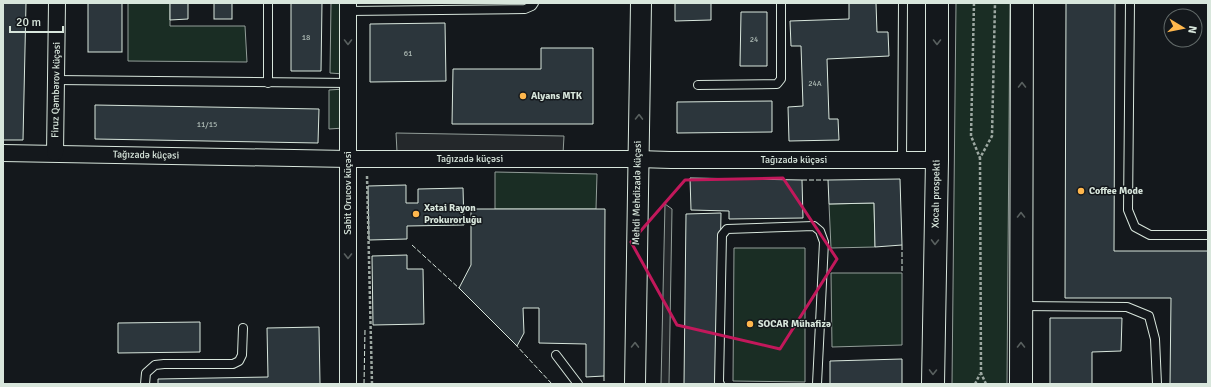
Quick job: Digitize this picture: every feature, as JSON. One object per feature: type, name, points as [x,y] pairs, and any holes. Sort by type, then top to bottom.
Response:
[{"type":"main road","name":"Xocalı prospekti","points":[[933,384],[937,160],[937,3]]},
{"type":"main road","points":[[1020,384],[1022,3]]},
{"type":"street","name":"Firuz Qəmbərov küçəsi","points":[[55,153],[57,3]]},
{"type":"street","name":"Mehdi Mehdizadə küçəsi","points":[[635,384],[640,3]]},
{"type":"street","name":"Sabit Orucov küçəsi","points":[[348,7],[348,384]]},
{"type":"street","name":"Tağızadə küçəsi","points":[[3,153],[348,159],[937,160]]},
{"type":"lane","points":[[268,3],[268,83]]},
{"type":"lane","points":[[348,7],[525,9],[532,6],[534,3]]},
{"type":"lane","points":[[698,85],[776,84],[781,79],[781,3]]},
{"type":"lane","points":[[902,160],[903,3]]},
{"type":"lane","points":[[1130,3],[1128,210],[1135,227],[1150,235],[1208,235]]},
{"type":"lane","points":[[56,80],[348,83]]},
{"type":"lane","points":[[720,384],[722,235],[727,229],[814,226],[820,231],[824,242],[817,384]]},
{"type":"lane","points":[[1021,306],[1126,307],[1149,316],[1155,339],[1157,384]]},
{"type":"lane","points":[[145,384],[146,373],[155,366],[164,364],[233,364],[239,360],[242,355],[243,328]]},
{"type":"lane","points":[[556,355],[578,384]]},
{"type":"path","points":[[974,3],[971,136],[980,158],[981,373],[986,384]]},
{"type":"path","points":[[980,158],[992,136],[995,3]]},
{"type":"path","points":[[367,172],[372,384]]},
{"type":"path","points":[[975,384],[981,373]]},
{"type":"highlighted area","points":[[783,178],[837,259],[780,349],[677,325],[631,242],[685,180]]},
{"type":"green space","points":[[128,3],[170,3],[170,26],[245,26],[247,62],[128,61]]},
{"type":"green space","points":[[331,3],[344,3],[344,74],[330,73]]},
{"type":"green space","points":[[956,3],[1010,3],[1007,384],[952,384]]},
{"type":"green space","points":[[344,89],[344,128],[329,129],[329,90]]},
{"type":"green space","points":[[495,172],[597,174],[596,209],[495,209]]},
{"type":"green space","points":[[874,203],[875,247],[831,248],[829,204]]},
{"type":"green space","points":[[734,248],[805,248],[805,382],[733,381]]},
{"type":"green space","points":[[831,273],[902,273],[902,345],[832,347]]},
{"type":"shaded area","points":[[396,133],[564,136],[563,154],[397,152]]},
{"type":"shaded area","points":[[665,204],[672,209],[669,384],[661,384]]},
{"type":"building","points":[[3,3],[26,3],[23,140],[3,140]]},
{"type":"building","points":[[88,3],[122,3],[122,52],[88,52]]},
{"type":"building","points":[[170,3],[188,3],[188,19],[170,20]]},
{"type":"building","points":[[214,3],[232,3],[232,19],[214,19]]},
{"type":"building","points":[[291,3],[322,3],[321,71],[291,71]]},
{"type":"building","points":[[675,3],[711,3],[711,20],[675,21]]},
{"type":"building","points":[[849,3],[876,3],[877,32],[888,32],[889,56],[827,59],[829,119],[838,119],[839,140],[789,141],[788,107],[803,106],[801,46],[791,46],[790,21],[849,19]]},
{"type":"building","points":[[1066,3],[1115,3],[1114,251],[1208,251],[1208,384],[1170,384],[1171,298],[1065,298]]},
{"type":"building","points":[[741,12],[767,12],[767,66],[740,66]]},
{"type":"building","points":[[445,23],[446,81],[370,82],[370,24]]},
{"type":"building","name":"Alyans MTK","points":[[541,48],[593,48],[593,124],[452,124],[453,69],[541,69]]},
{"type":"building","points":[[772,101],[772,132],[677,133],[677,102]]},
{"type":"building","points":[[95,105],[319,109],[318,143],[95,139]]},
{"type":"building","points":[[690,178],[802,180],[803,218],[729,219],[729,211],[691,210]]},
{"type":"building","points":[[900,179],[902,245],[875,247],[874,203],[829,204],[828,180]]},
{"type":"building","name":"Xətai Rayon Prokurorluğu","points":[[406,185],[406,203],[418,203],[418,189],[463,188],[464,225],[407,226],[407,239],[369,240],[368,186]]},
{"type":"building","points":[[471,209],[605,209],[604,376],[586,377],[586,344],[539,343],[539,308],[523,308],[524,333],[517,346],[459,288],[471,265]]},
{"type":"building","points":[[721,213],[718,384],[684,384],[686,214]]},
{"type":"building","points":[[407,255],[407,269],[423,269],[424,324],[373,325],[372,256]]},
{"type":"building","points":[[1050,318],[1122,318],[1121,351],[1092,352],[1092,384],[1050,384]]},
{"type":"building","points":[[200,322],[200,352],[118,353],[118,323]]},
{"type":"building","points":[[319,327],[320,384],[158,384],[158,379],[268,377],[267,328]]},
{"type":"building","points":[[902,359],[902,384],[830,384],[830,361]]},
{"type":"fence","points":[[802,180],[828,180]]},
{"type":"fence","points":[[412,245],[460,289]]},
{"type":"fence","points":[[902,245],[902,273]]},
{"type":"fence","points":[[364,384],[365,330]]},
{"type":"fence","points":[[515,344],[552,384]]},
{"type":"fence","points":[[604,376],[604,384]]},
{"type":"place","name":"Alyans MTK","points":[[523,96]]},
{"type":"place","name":"Coffee Mode","points":[[1081,191]]},
{"type":"place","name":"Xətai Rayon Prokurorluğu","points":[[416,214]]},
{"type":"place","name":"SOCAR Mühafizə","points":[[750,324]]}]
